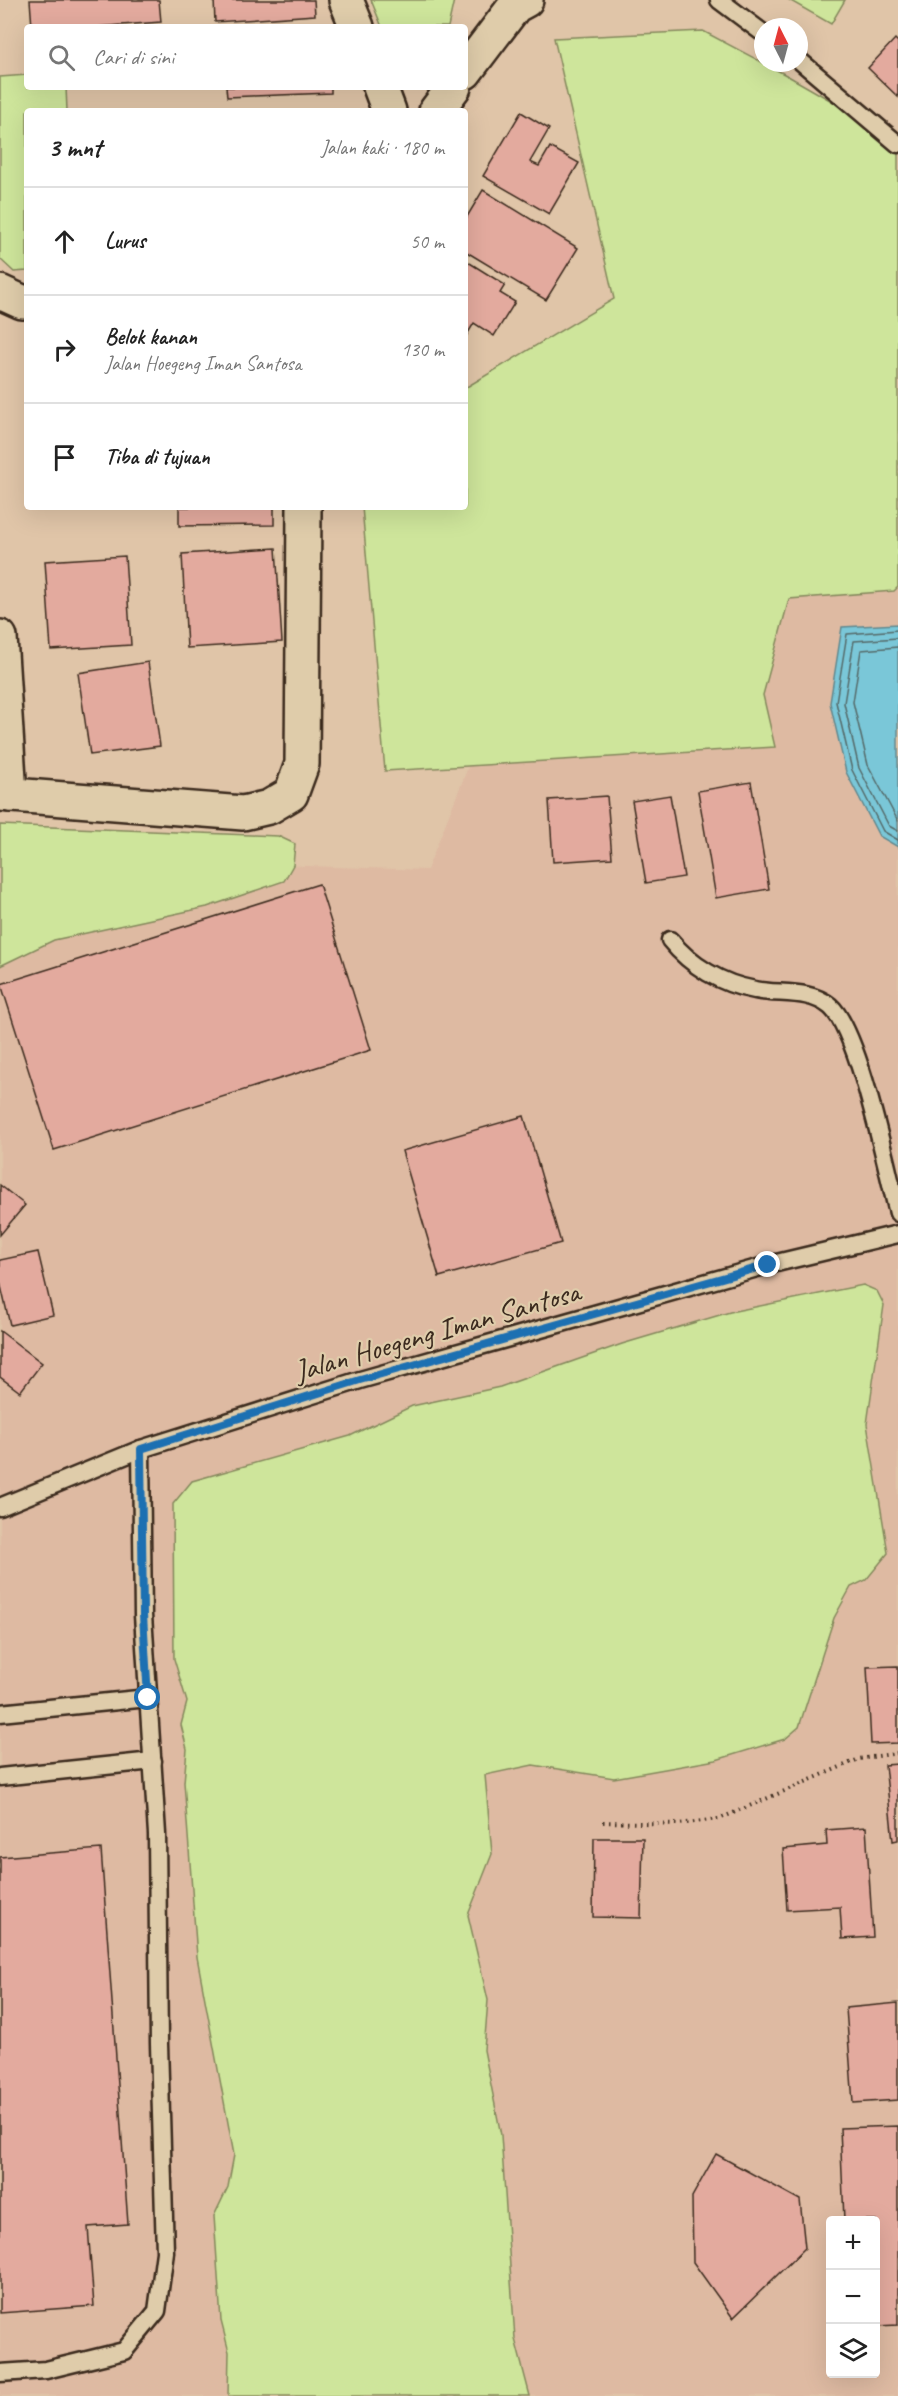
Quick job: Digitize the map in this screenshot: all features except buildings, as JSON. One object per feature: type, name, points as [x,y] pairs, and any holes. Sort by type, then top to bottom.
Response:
[{"type":"street","points":[[346,0],[356,24]]},
{"type":"street","points":[[468,68],[518,2]]},
{"type":"street","points":[[381,90],[387,108]]},
{"type":"street","points":[[438,108],[452,90]]},
{"type":"street","points":[[0,637],[5,794],[243,813],[269,807],[291,794],[302,764],[304,510]]},
{"type":"lane","points":[[719,0],[754,26]]},
{"type":"lane","points":[[808,68],[898,144]]},
{"type":"lane","points":[[670,940],[683,956],[711,975],[753,990],[812,996],[829,1006],[841,1018],[860,1066],[898,1214]]},
{"type":"lane","name":"Jalan Hoegeng Iman Santosa","points":[[0,1507],[141,1449],[360,1380],[768,1265],[898,1234]]},
{"type":"lane","points":[[0,2373],[45,2370],[124,2350],[157,2311],[165,2252],[159,2044],[158,1834],[143,1615],[141,1449]]},
{"type":"lane","points":[[0,1713],[148,1698]]},
{"type":"lane","points":[[0,1777],[153,1761]]},
{"type":"path","points":[[603,1822],[679,1824],[719,1819],[859,1759],[898,1753]]},
{"type":"shaded area","points":[[898,361],[898,2396],[0,2396],[0,856],[427,870],[507,670]]},
{"type":"green space","points":[[371,0],[454,0],[449,24],[381,24]]},
{"type":"green space","points":[[789,0],[845,0],[831,24]]},
{"type":"green space","points":[[703,31],[754,58],[754,72],[780,72],[898,139],[898,587],[894,591],[789,599],[763,695],[775,747],[385,771],[362,510],[468,510],[468,386],[614,299],[554,38]]},
{"type":"green space","points":[[24,75],[24,90],[66,90],[67,108],[24,108],[24,271],[14,272],[0,259],[0,77]]},
{"type":"green space","points":[[0,825],[278,836],[295,844],[293,865],[284,881],[207,907],[54,940],[0,966]]},
{"type":"green space","points":[[863,1285],[877,1291],[884,1305],[867,1424],[888,1553],[866,1580],[851,1587],[834,1618],[799,1727],[785,1739],[716,1760],[614,1778],[533,1765],[485,1775],[492,1854],[468,1915],[488,2000],[484,2050],[501,2135],[515,2339],[530,2396],[228,2396],[229,2352],[221,2321],[214,2216],[228,2187],[234,2155],[197,1957],[184,1782],[187,1749],[181,1725],[187,1702],[174,1659],[173,1504],[192,1481],[350,1436],[412,1406],[500,1387],[622,1344],[730,1312]]},
{"type":"water","points":[[898,624],[898,847],[879,836],[846,772],[830,703],[842,627]]},
{"type":"route","points":[[148,1698],[143,1615],[141,1449],[360,1380],[768,1265]]}]
